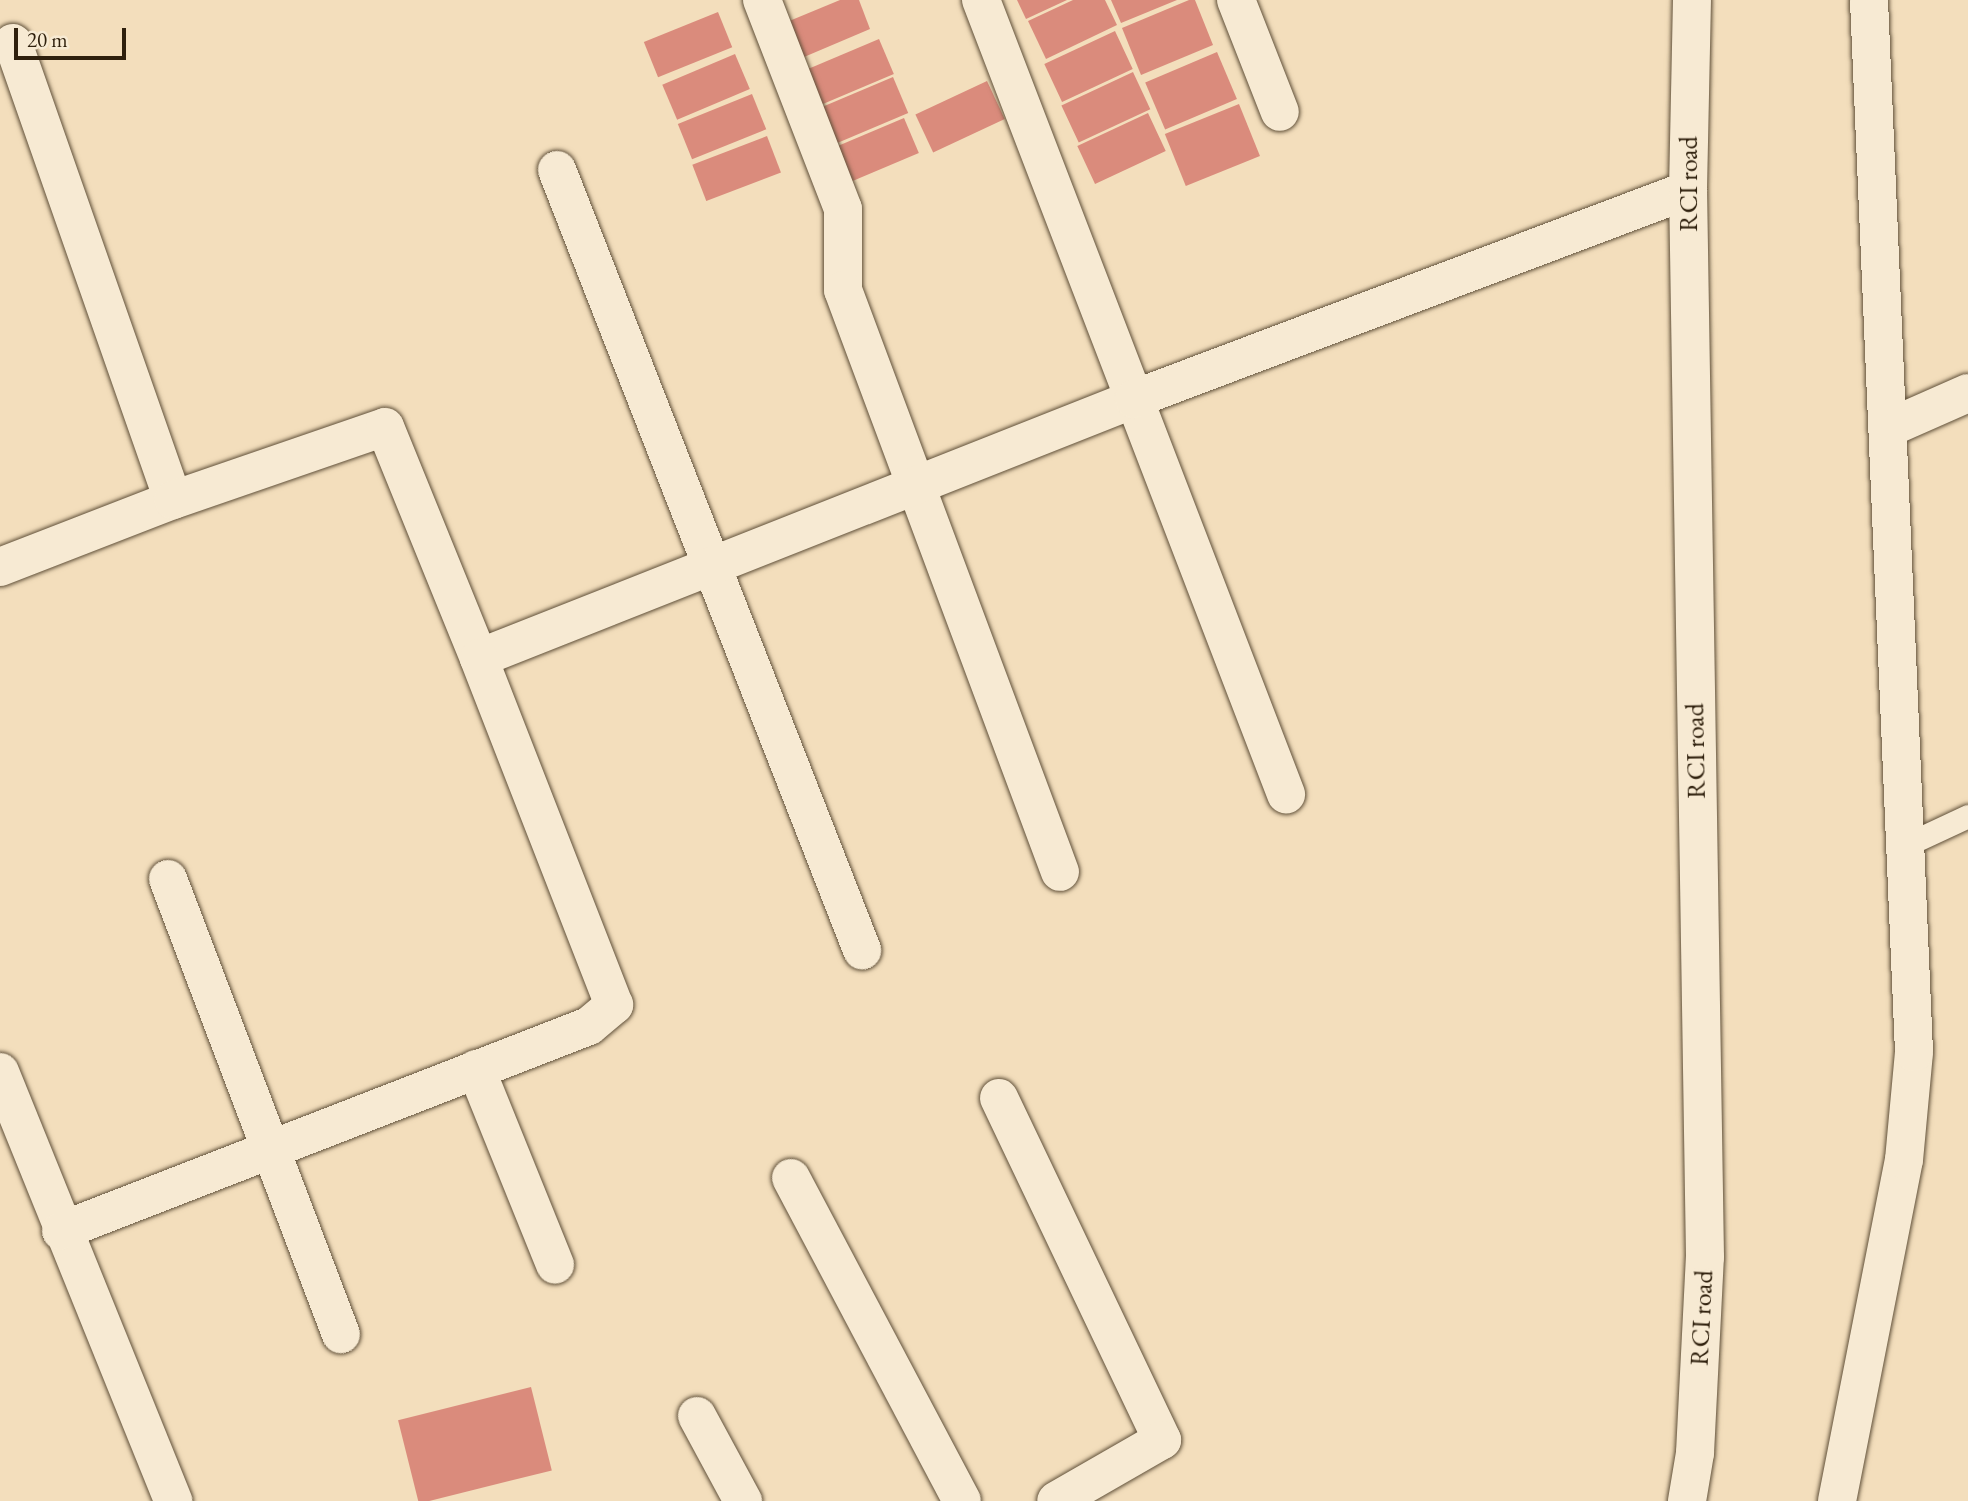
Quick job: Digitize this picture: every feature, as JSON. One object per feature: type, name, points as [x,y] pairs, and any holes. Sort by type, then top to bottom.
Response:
[{"type":"street","points":[[762,0],[843,209],[843,290],[1060,872]]},
{"type":"street","points":[[981,0],[1286,794]]},
{"type":"street","points":[[1236,0],[1280,112]]},
{"type":"street","name":"RCI road","points":[[1687,1501],[1695,1453],[1705,1257],[1688,190],[1692,0]]},
{"type":"street","points":[[1837,1501],[1904,1160],[1914,1052],[1891,427],[1869,0]]},
{"type":"street","points":[[13,43],[173,500]]},
{"type":"street","points":[[557,170],[862,950]]},
{"type":"street","points":[[480,658],[1134,399],[1688,190]]},
{"type":"street","points":[[1891,427],[1968,393]]},
{"type":"street","points":[[0,567],[173,500],[385,427],[480,658],[614,1005],[589,1026],[61,1231]]},
{"type":"street","points":[[168,880],[341,1334]]},
{"type":"street","points":[[476,1069],[555,1265]]},
{"type":"street","points":[[0,1072],[61,1231],[173,1501]]},
{"type":"street","points":[[999,1098],[1162,1440],[1056,1501]]},
{"type":"street","points":[[791,1178],[962,1501]]},
{"type":"street","points":[[698,1416],[743,1501]]},
{"type":"lane","points":[[1908,844],[1968,816]]},
{"type":"building","points":[[840,0],[859,0],[870,29],[797,60],[782,24]]},
{"type":"building","points":[[1017,0],[1067,0],[1026,19]]},
{"type":"building","points":[[1073,0],[1105,0],[1117,25],[1046,59],[1028,21]]},
{"type":"building","points":[[1111,0],[1177,0],[1121,23]]},
{"type":"building","points":[[1189,0],[1195,0],[1213,45],[1141,75],[1122,28]]},
{"type":"building","points":[[718,12],[732,47],[658,77],[644,42]]},
{"type":"building","points":[[1115,31],[1133,69],[1062,102],[1044,64]]},
{"type":"building","points":[[879,39],[894,74],[821,105],[806,70]]},
{"type":"building","points":[[1217,52],[1237,99],[1165,129],[1145,82]]},
{"type":"building","points":[[735,54],[750,89],[677,120],[662,85]]},
{"type":"building","points":[[1133,72],[1150,109],[1079,143],[1061,105]]},
{"type":"building","points":[[893,77],[908,113],[836,144],[820,108]]},
{"type":"building","points":[[987,81],[1005,119],[933,152],[915,114]]},
{"type":"building","points":[[752,94],[766,129],[692,159],[678,124]]},
{"type":"building","points":[[1239,104],[1260,156],[1186,186],[1165,134]]},
{"type":"building","points":[[1148,113],[1166,151],[1095,184],[1077,146]]},
{"type":"building","points":[[904,118],[919,153],[846,184],[831,149]]},
{"type":"building","points":[[767,136],[781,172],[706,201],[692,165]]},
{"type":"building","points":[[531,1387],[552,1470],[429,1501],[418,1501],[398,1420]]}]
